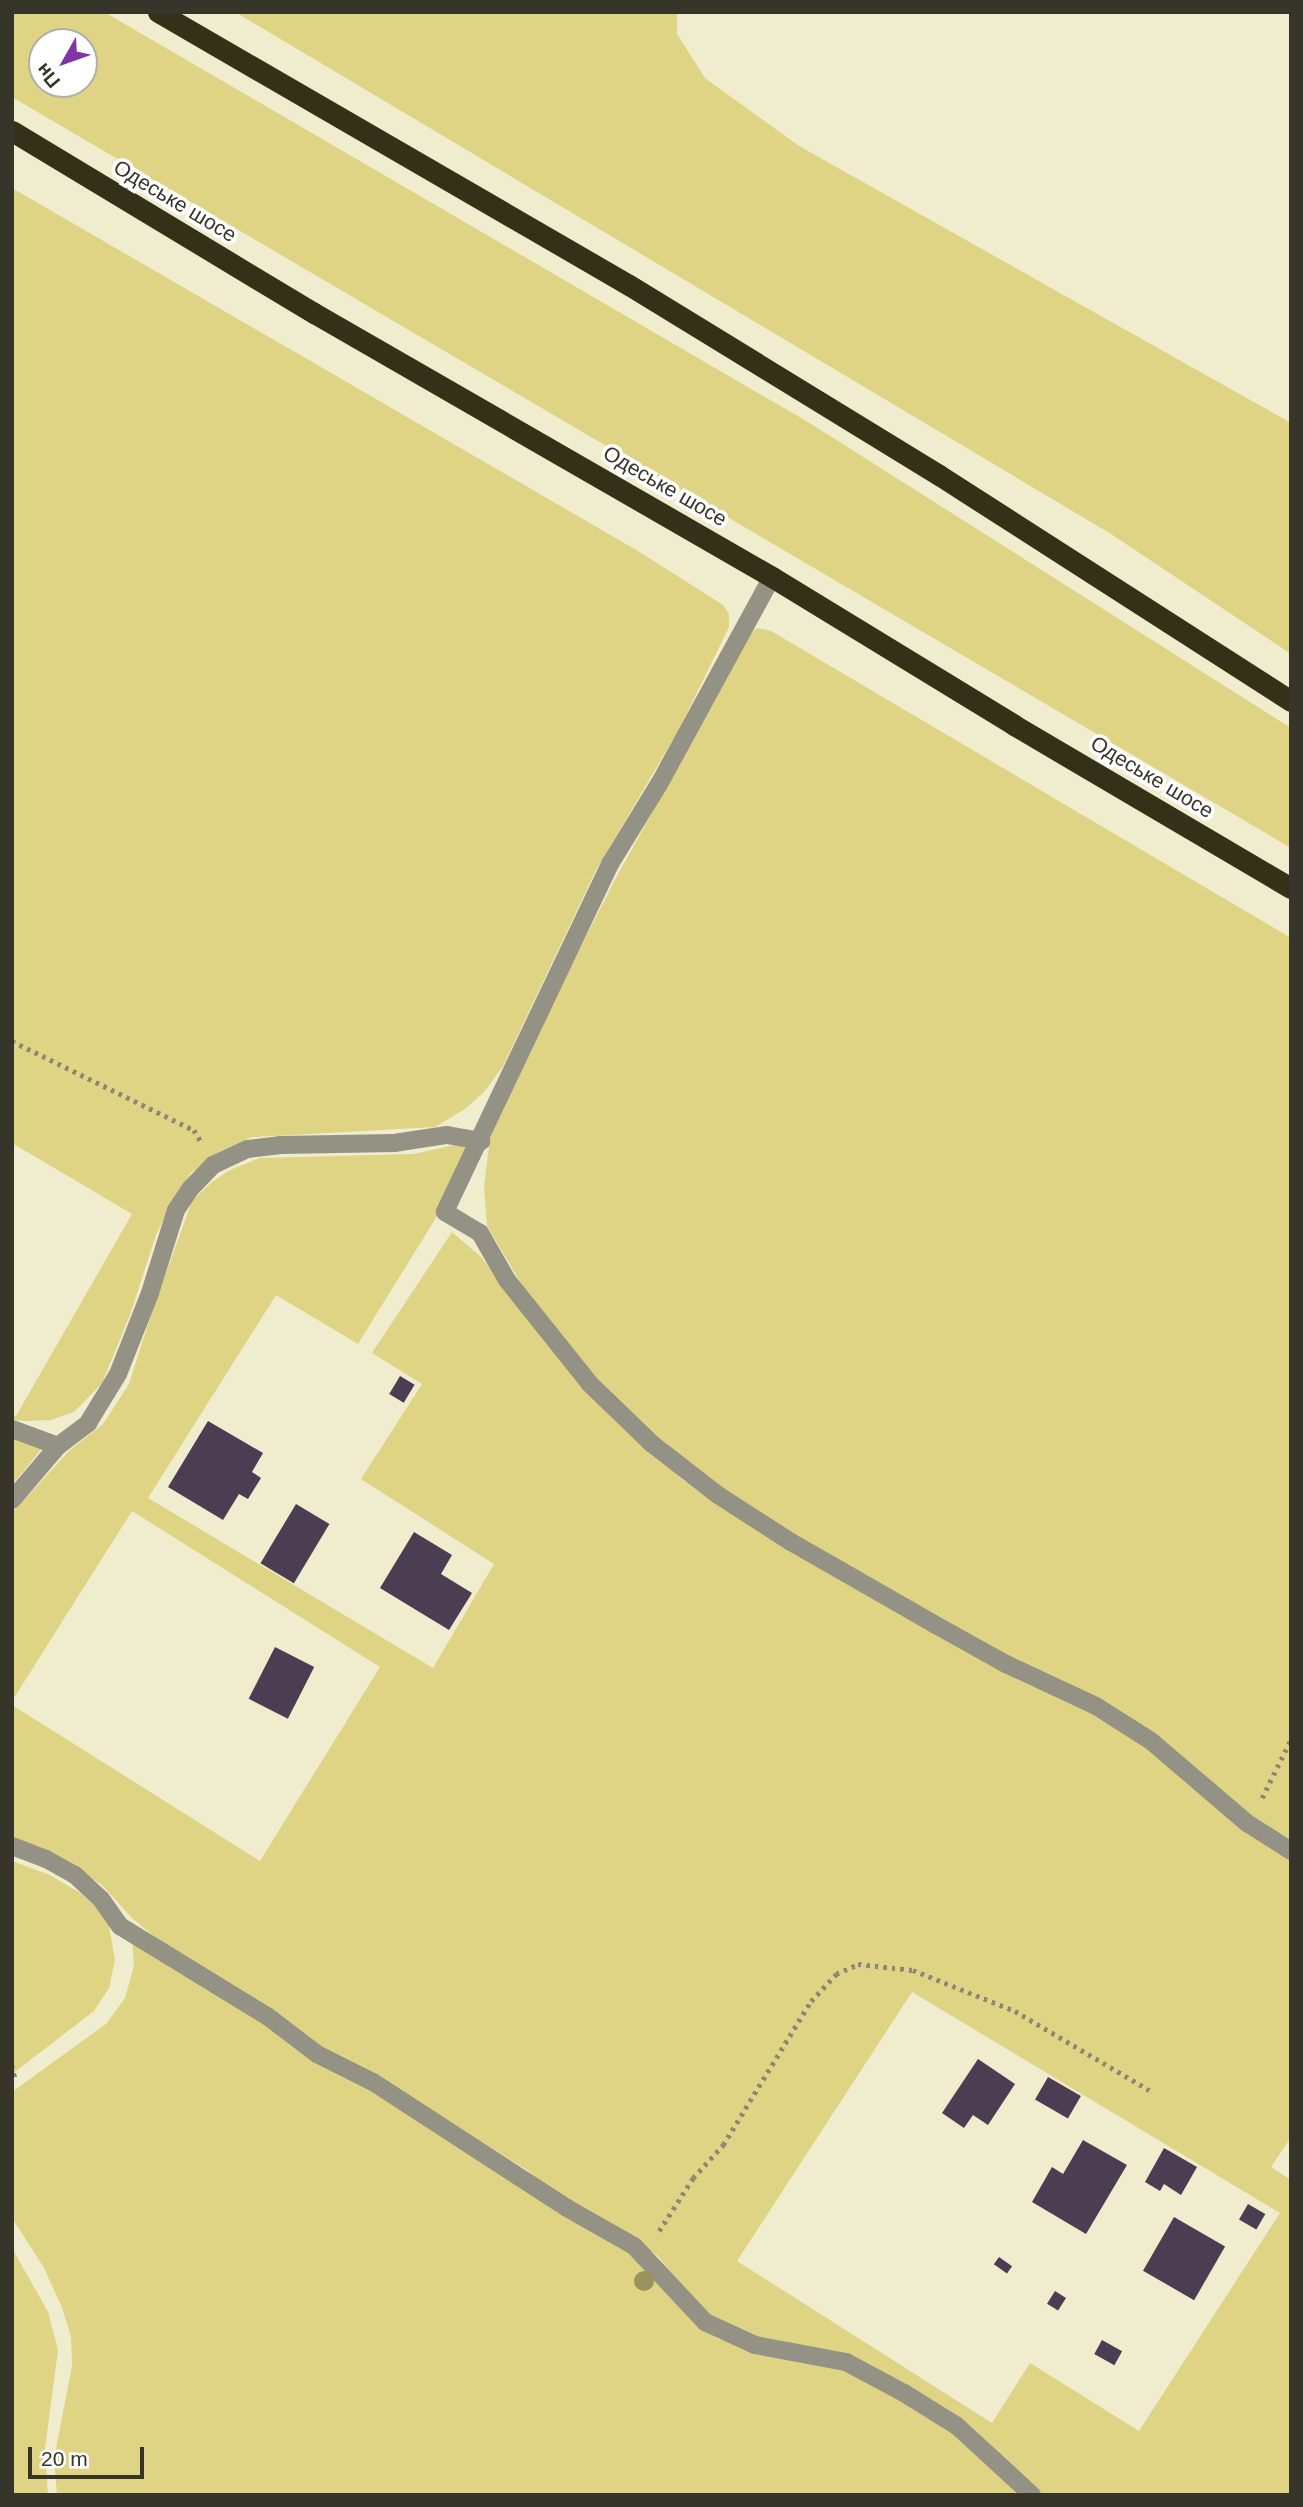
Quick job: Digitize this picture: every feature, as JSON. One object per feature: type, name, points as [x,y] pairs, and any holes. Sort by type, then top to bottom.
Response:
[{"type":"highway","points":[[159,12],[629,285],[939,475],[1291,701]]},
{"type":"highway","name":"Одеське шосе","points":[[12,131],[314,313],[772,577],[1014,725],[1291,888]]},
{"type":"lane","points":[[772,577],[659,784],[610,864],[481,1141],[445,1212],[480,1233],[507,1280],[590,1384],[651,1443],[718,1494],[791,1542],[1006,1664],[1096,1706],[1151,1741],[1247,1823],[1291,1851]]},
{"type":"lane","points":[[12,1500],[58,1446],[88,1423],[118,1374],[150,1293],[176,1210],[190,1189],[214,1166],[248,1149],[281,1145],[394,1143],[447,1135],[481,1141]]},
{"type":"lane","points":[[12,1429],[58,1446]]},
{"type":"lane","points":[[12,1846],[46,1859],[75,1875],[101,1899],[120,1926],[267,2016],[317,2054],[373,2082],[567,2208],[634,2246],[705,2322],[755,2345],[846,2362],[904,2392],[957,2426],[1032,2495]]},
{"type":"path","points":[[12,1041],[194,1130],[214,1166]]},
{"type":"path","points":[[1247,1823],[1291,1739]]},
{"type":"path","points":[[648,2258],[663,2220],[693,2178],[723,2145],[811,2001],[836,1974],[858,1964],[913,1970],[1015,2011],[1149,2091]]},
{"type":"path","points":[[12,2065],[16,2082]]},
{"type":"shaded area","points":[[12,12],[104,12],[808,422],[1291,728],[1291,848],[12,97]]},
{"type":"shaded area","points":[[235,12],[677,12],[677,34],[705,78],[799,146],[1291,423],[1291,654],[1111,534]]},
{"type":"shaded area","points":[[12,188],[638,551],[723,605],[729,614],[729,627],[678,731],[596,870],[503,1066],[484,1092],[465,1109],[435,1127],[252,1137],[220,1151],[192,1172],[176,1194],[156,1235],[130,1315],[102,1383],[74,1412],[51,1420],[27,1421],[12,1420],[12,1415],[16,1416],[132,1214],[12,1143]]},
{"type":"shaded area","points":[[757,628],[771,631],[1291,938],[1291,1844],[1242,1813],[1205,1778],[1009,1659],[895,1596],[698,1474],[608,1395],[527,1293],[487,1226],[484,1187],[490,1138],[555,997],[617,876],[752,632]]},
{"type":"shaded area","points":[[468,1142],[445,1203],[358,1344],[276,1295],[148,1498],[433,1668],[494,1564],[361,1479],[422,1384],[372,1353],[452,1232],[482,1258],[557,1355],[614,1415],[683,1480],[739,1517],[1128,1734],[1291,1859],[1291,2137],[1271,2167],[1291,2180],[1291,2495],[1042,2495],[1021,2474],[918,2394],[733,2333],[704,2314],[658,2256],[632,2237],[569,2204],[527,2170],[414,2101],[326,2053],[163,1944],[132,1918],[102,1885],[71,1865],[12,1836],[12,1705],[260,1861],[380,1667],[132,1511],[12,1701],[12,1513],[69,1451],[103,1424],[129,1384],[192,1201],[212,1182],[230,1170],[260,1158],[414,1154]],"holes":[[[912,1992],[1280,2213],[1139,2431],[1030,2363],[992,2423],[737,2261]]]},
{"type":"shaded area","points":[[12,1438],[43,1447],[12,1485]]},
{"type":"shaded area","points":[[12,1861],[50,1875],[80,1893],[103,1913],[109,1926],[115,1960],[109,1988],[94,2011],[12,2074]]},
{"type":"shaded area","points":[[132,1937],[635,2253],[694,2320],[718,2339],[822,2361],[853,2373],[916,2406],[969,2445],[1023,2495],[57,2495],[54,2459],[72,2366],[71,2336],[61,2305],[43,2266],[12,2218],[12,2092],[106,2024],[125,1998],[134,1966]]},
{"type":"shaded area","points":[[12,2248],[48,2312],[58,2350],[45,2448],[48,2495],[12,2495]]},
{"type":"building","points":[[400,1376],[415,1385],[404,1403],[389,1394]]},
{"type":"building","points":[[208,1421],[263,1453],[252,1472],[261,1478],[248,1499],[239,1494],[223,1520],[168,1487]]},
{"type":"building","points":[[296,1504],[329,1524],[294,1583],[260,1563]]},
{"type":"building","points":[[414,1532],[452,1555],[441,1574],[472,1593],[449,1630],[380,1588]]},
{"type":"building","points":[[275,1647],[314,1667],[288,1719],[249,1699]]},
{"type":"building","points":[[978,2059],[1015,2084],[988,2125],[973,2115],[964,2128],[942,2113]]},
{"type":"building","points":[[1048,2077],[1081,2096],[1068,2119],[1035,2100]]},
{"type":"building","points":[[1083,2140],[1127,2165],[1086,2234],[1032,2202],[1052,2167],[1063,2174]]},
{"type":"building","points":[[1164,2148],[1197,2167],[1181,2195],[1164,2184],[1160,2191],[1145,2182]]},
{"type":"building","points":[[1248,2204],[1265,2214],[1256,2230],[1239,2220]]},
{"type":"building","points":[[1174,2217],[1225,2246],[1194,2300],[1143,2271]]},
{"type":"building","points":[[999,2257],[1012,2266],[1007,2274],[994,2264]]},
{"type":"building","points":[[1055,2291],[1066,2298],[1058,2311],[1047,2304]]},
{"type":"building","points":[[1102,2340],[1122,2351],[1114,2365],[1094,2354]]}]
